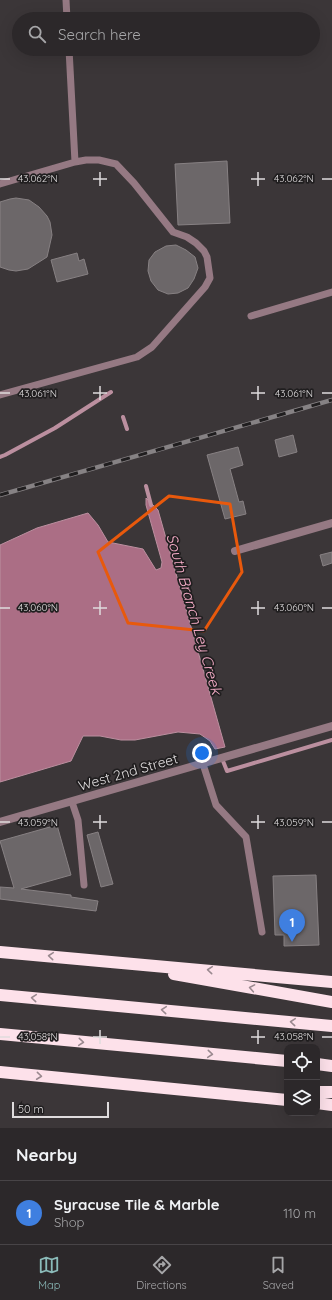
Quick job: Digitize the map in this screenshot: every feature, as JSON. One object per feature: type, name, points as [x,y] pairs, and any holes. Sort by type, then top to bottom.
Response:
[{"type":"highway","points":[[0,952],[332,982]]},
{"type":"highway","points":[[90,959],[332,1002]]},
{"type":"highway","points":[[0,995],[332,1026]]},
{"type":"highway","points":[[0,1034],[284,1061]]},
{"type":"highway","points":[[320,1064],[332,1066]]},
{"type":"highway","points":[[0,1072],[284,1100]]},
{"type":"highway","points":[[161,1088],[284,1092]]},
{"type":"highway","points":[[320,1092],[332,1092]]},
{"type":"highway","points":[[320,1103],[332,1105]]},
{"type":"street","points":[[235,551],[332,523]]},
{"type":"street","name":"West 2nd Street","points":[[0,822],[332,726]]},
{"type":"lane","points":[[66,0],[67,12]]},
{"type":"lane","points":[[69,56],[75,162]]},
{"type":"lane","points":[[0,184],[75,162],[99,160],[116,164],[134,183],[173,232],[187,237],[204,251],[207,257],[210,278],[205,287],[152,347],[143,354],[137,357],[0,395]]},
{"type":"lane","points":[[251,316],[332,292]]},
{"type":"lane","points":[[203,764],[216,805],[246,837],[262,932]]},
{"type":"lane","points":[[72,802],[78,820],[84,885]]},
{"type":"highlighted area","points":[[169,496],[230,504],[242,572],[204,631],[128,623],[98,552]]},
{"type":"shaded area","points":[[146,498],[158,510],[225,747],[215,749],[210,741],[200,734],[178,732],[135,740],[121,740],[100,736],[83,736],[71,761],[0,782],[0,545],[37,528],[88,513],[98,525],[108,542],[143,549],[156,570],[161,568],[162,562],[146,505]]},
{"type":"building","points":[[227,161],[230,223],[178,225],[175,164]]},
{"type":"building","points":[[16,198],[29,200],[39,207],[50,222],[52,235],[47,257],[28,269],[16,271],[0,267],[0,202]]},
{"type":"building","points":[[176,245],[195,257],[198,268],[194,279],[188,288],[178,293],[168,294],[158,290],[151,281],[148,271],[149,260],[155,252],[166,246]]},
{"type":"building","points":[[77,253],[79,261],[84,259],[88,274],[57,282],[51,260]]},
{"type":"building","points":[[293,435],[297,452],[279,457],[275,440]]},
{"type":"building","points":[[238,447],[243,465],[230,469],[239,502],[243,501],[246,514],[225,519],[207,455]]},
{"type":"building","points":[[332,552],[332,563],[323,566],[320,555]]},
{"type":"building","points":[[57,825],[71,875],[21,889],[71,895],[71,897],[98,901],[96,911],[0,899],[0,887],[14,888],[0,841]]},
{"type":"building","points":[[98,832],[113,884],[101,887],[87,835]]},
{"type":"building","points":[[316,875],[319,945],[284,946],[284,935],[275,935],[273,876]]},
{"type":"waterway","name":"South Branch Ley Creek","points":[[0,457],[55,428],[111,392]]},
{"type":"waterway","name":"South Branch Ley Creek","points":[[123,417],[127,429]]},
{"type":"waterway","name":"South Branch Ley Creek","points":[[146,486],[151,505]]},
{"type":"waterway","name":"South Branch Ley Creek","points":[[223,761],[227,771],[332,740]]},
{"type":"railway","points":[[0,495],[332,400]]},
{"type":"place","name":"Syracuse Tile & Marble","points":[[292,942]]}]
